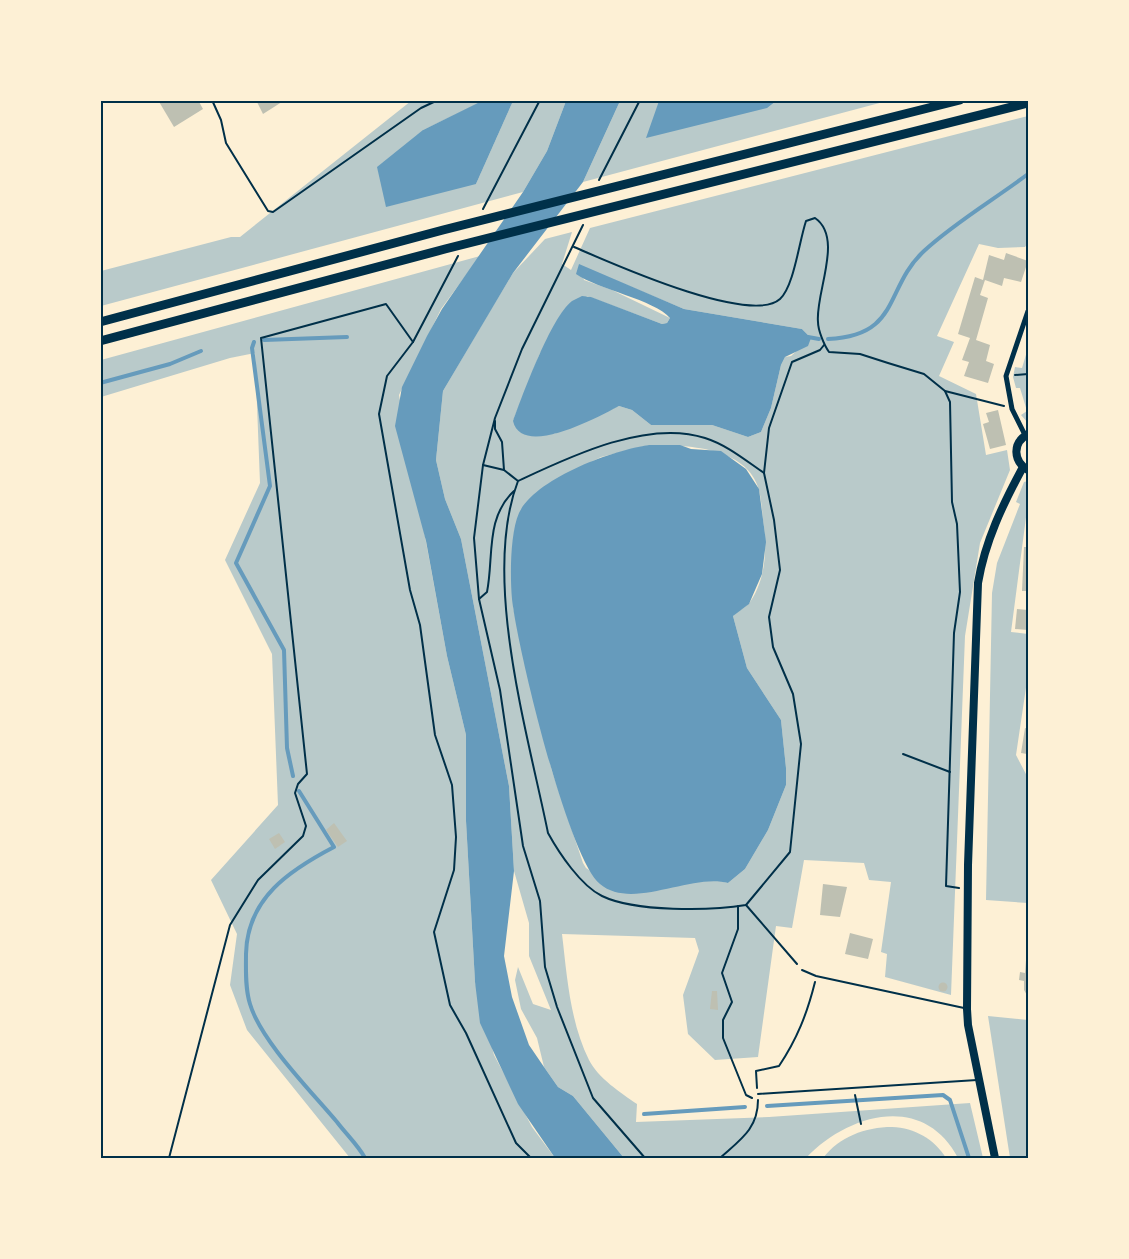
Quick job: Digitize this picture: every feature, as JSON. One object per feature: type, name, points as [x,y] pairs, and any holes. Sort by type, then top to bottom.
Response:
[{"type":"highway","points":[[100,322],[443,230],[960,100]]},
{"type":"highway","points":[[100,341],[445,249],[1029,103]]},
{"type":"main road","points":[[995,1158],[968,1025],[967,1009],[968,889],[978,583],[981,562],[1003,505],[1026,469],[1016,451],[1027,435]]},
{"type":"street","points":[[1027,435],[1012,409],[1006,376],[1029,311]]},
{"type":"lane","points":[[802,970],[816,976],[967,1009]]},
{"type":"lane","points":[[758,1094],[979,1079]]},
{"type":"path","points":[[212,100],[221,120],[226,143],[268,211],[273,212],[421,108],[438,100]]},
{"type":"path","points":[[598,183],[640,100]]},
{"type":"path","points":[[574,247],[703,297],[742,305],[764,305],[778,301],[788,289],[806,221],[815,218],[822,222],[829,244],[818,324],[823,332],[824,345],[829,352],[860,354],[924,374],[945,391],[1012,409]]},
{"type":"path","points":[[584,223],[522,349],[495,418],[483,465],[474,538],[479,598],[500,690],[523,846],[540,901],[545,967],[557,1007],[593,1098],[645,1158]]},
{"type":"path","points":[[169,1158],[230,925],[258,880],[303,836],[306,826],[295,793],[298,784],[307,774],[261,338],[386,304],[413,342],[387,376],[379,414],[410,590],[420,625],[435,735],[452,785],[456,837],[454,870],[434,932],[450,1005],[466,1033],[516,1143],[531,1158]]},
{"type":"path","points":[[764,473],[722,445],[702,437],[675,434],[613,442],[567,458],[518,481],[514,491],[505,549],[504,592],[510,645],[548,833],[558,853],[602,896],[645,906],[719,910],[746,905],[790,852],[801,744],[793,694],[773,647],[768,617],[780,570],[774,520],[764,473],[769,428],[792,362],[820,350],[824,345]]},
{"type":"path","points":[[1006,376],[1029,374]]},
{"type":"path","points":[[945,391],[950,402],[952,502],[957,524],[960,592],[954,633],[946,886],[968,889]]},
{"type":"path","points":[[495,418],[495,429],[502,442],[504,470]]},
{"type":"path","points":[[483,465],[504,470],[518,481]]},
{"type":"path","points":[[479,598],[487,592],[492,535],[499,510],[514,491]]},
{"type":"path","points":[[903,754],[950,772]]},
{"type":"path","points":[[746,905],[802,970]]},
{"type":"path","points":[[738,906],[738,929],[722,973],[732,1002],[723,1020],[723,1038],[746,1095],[758,1101]]},
{"type":"path","points":[[720,1158],[745,1136],[758,1118],[756,1071],[779,1066],[794,1044],[805,1021],[816,976]]},
{"type":"path","points":[[855,1098],[861,1124]]},
{"type":"shaded area","points":[[411,101],[484,101],[423,130],[476,184],[513,101],[566,101],[547,151],[523,192],[101,306],[101,271],[231,237],[240,237]]},
{"type":"shaded area","points":[[620,101],[887,101],[583,182]]},
{"type":"shaded area","points":[[1028,116],[1028,243],[1025,247],[998,248],[979,244],[937,336],[954,342],[939,376],[976,394],[986,455],[1007,450],[1010,470],[980,543],[965,636],[951,995],[885,977],[887,954],[881,952],[891,882],[869,880],[864,863],[804,860],[792,928],[776,926],[758,1057],[715,1060],[688,1034],[683,995],[699,951],[695,938],[562,934],[570,998],[577,1030],[593,1067],[610,1085],[637,1104],[636,1122],[769,1117],[970,1103],[983,1158],[958,1158],[943,1137],[925,1124],[906,1117],[885,1117],[863,1121],[843,1130],[806,1158],[624,1158],[573,1096],[558,1087],[544,1067],[537,1038],[521,1009],[515,980],[518,967],[533,1004],[551,1010],[529,956],[529,923],[514,871],[509,786],[461,539],[445,499],[436,460],[443,391],[513,273],[545,239],[572,232],[562,264],[571,270],[590,228]],"holes":[[[579,265],[684,309],[802,329],[811,338],[791,356],[785,357],[771,408],[761,432],[748,437],[712,425],[651,425],[632,410],[619,406],[554,434],[513,421],[540,353],[587,296],[662,324],[667,323],[670,318],[612,290],[584,280]],[[649,445],[696,448],[728,456],[742,464],[752,475],[759,490],[765,536],[762,575],[750,602],[733,616],[747,668],[781,720],[786,785],[768,830],[745,869],[728,883],[713,879],[624,893],[586,868],[583,863],[552,771],[513,607],[514,531],[537,493],[558,479],[601,457]]]},
{"type":"shaded area","points":[[480,256],[441,309],[399,395],[447,656],[466,735],[466,821],[475,982],[494,1055],[532,1127],[555,1158],[350,1158],[247,1030],[230,985],[237,934],[211,880],[278,805],[272,654],[225,560],[260,483],[255,353],[230,358],[101,397],[101,360]]},
{"type":"shaded area","points":[[1028,348],[1028,423],[1021,415],[1027,411],[1020,388],[1016,388],[1013,377],[1015,367],[1022,368]]},
{"type":"shaded area","points":[[1028,481],[1028,502],[1011,632],[1028,634],[1028,674],[1016,755],[1028,778],[1028,903],[986,900],[992,593],[997,563],[1020,504],[1016,502],[1024,482]]},
{"type":"shaded area","points":[[988,1016],[1028,1020],[1028,1158],[1010,1158]]},
{"type":"shaded area","points":[[892,1127],[916,1132],[930,1140],[946,1158],[823,1158],[837,1144],[853,1135],[872,1129]]},
{"type":"water","points":[[484,100],[513,101],[476,184],[386,207],[377,167],[423,130]]},
{"type":"water","points":[[659,100],[776,101],[767,108],[646,138]]},
{"type":"water","points":[[566,101],[620,101],[583,182],[513,273],[443,391],[436,460],[445,499],[461,539],[509,786],[514,871],[504,956],[512,997],[529,1045],[544,1067],[558,1087],[573,1096],[624,1158],[555,1158],[518,1104],[480,1023],[475,982],[466,821],[466,735],[447,656],[426,541],[395,426],[402,387],[427,336],[442,309],[523,192],[547,151]]},
{"type":"water","points":[[579,264],[684,309],[802,329],[811,338],[808,346],[785,357],[771,408],[761,432],[748,437],[712,425],[651,425],[632,410],[619,406],[562,432],[531,436],[519,432],[513,421],[531,375],[555,323],[572,301],[582,296],[591,297],[662,324],[667,323],[670,318],[652,306],[597,285],[576,274]]},
{"type":"water","points":[[649,445],[680,445],[691,449],[721,451],[746,469],[759,489],[766,542],[762,574],[749,604],[733,616],[747,668],[781,720],[786,785],[768,830],[745,869],[728,883],[713,881],[628,894],[613,891],[600,884],[587,866],[559,795],[523,660],[512,599],[511,555],[519,513],[528,500],[541,488],[558,477],[597,459]]},
{"type":"building","points":[[158,100],[198,100],[203,109],[174,127]]},
{"type":"building","points":[[256,100],[285,100],[263,114]]},
{"type":"building","points":[[1006,253],[1028,261],[1021,282],[1004,278],[1002,286],[985,280],[980,295],[988,298],[976,340],[990,345],[986,361],[994,364],[988,383],[964,376],[969,362],[962,360],[970,338],[958,334],[975,277],[983,280],[989,255],[1004,260]]},
{"type":"building","points":[[998,410],[1006,445],[990,449],[983,424],[989,422],[986,413]]},
{"type":"building","points":[[1024,547],[1028,547],[1028,591],[1022,591]]},
{"type":"building","points":[[1017,609],[1028,610],[1028,630],[1015,629]]},
{"type":"building","points":[[1025,728],[1028,729],[1028,763],[1027,754],[1021,753]]},
{"type":"building","points":[[334,823],[347,841],[338,847],[326,830]]},
{"type":"building","points":[[279,833],[285,842],[275,849],[269,839]]},
{"type":"building","points":[[823,884],[847,887],[840,917],[820,915]]},
{"type":"building","points":[[850,933],[873,939],[868,959],[845,954]]},
{"type":"building","points":[[1027,947],[1028,997],[1024,990],[1024,981],[1019,980],[1020,972],[1025,973]]},
{"type":"building","points":[[943,983],[947,987],[943,991],[939,987]]},
{"type":"building","points":[[712,991],[717,991],[718,1010],[710,1009]]},
{"type":"waterway","points":[[828,339],[851,336],[868,329],[880,320],[911,265],[924,251],[961,221],[1028,174]]},
{"type":"waterway","points":[[264,340],[347,337]]},
{"type":"waterway","points":[[808,337],[819,339]]},
{"type":"waterway","points":[[254,342],[252,348],[270,486],[236,563],[284,650],[287,748],[293,776]]},
{"type":"waterway","points":[[100,383],[170,364],[201,351]]},
{"type":"waterway","points":[[299,791],[334,847],[287,876],[263,902],[248,934],[247,992],[250,1004],[265,1034],[365,1158]]},
{"type":"waterway","points":[[767,1106],[943,1095],[950,1100],[969,1158]]},
{"type":"waterway","points":[[644,1114],[745,1107]]}]
